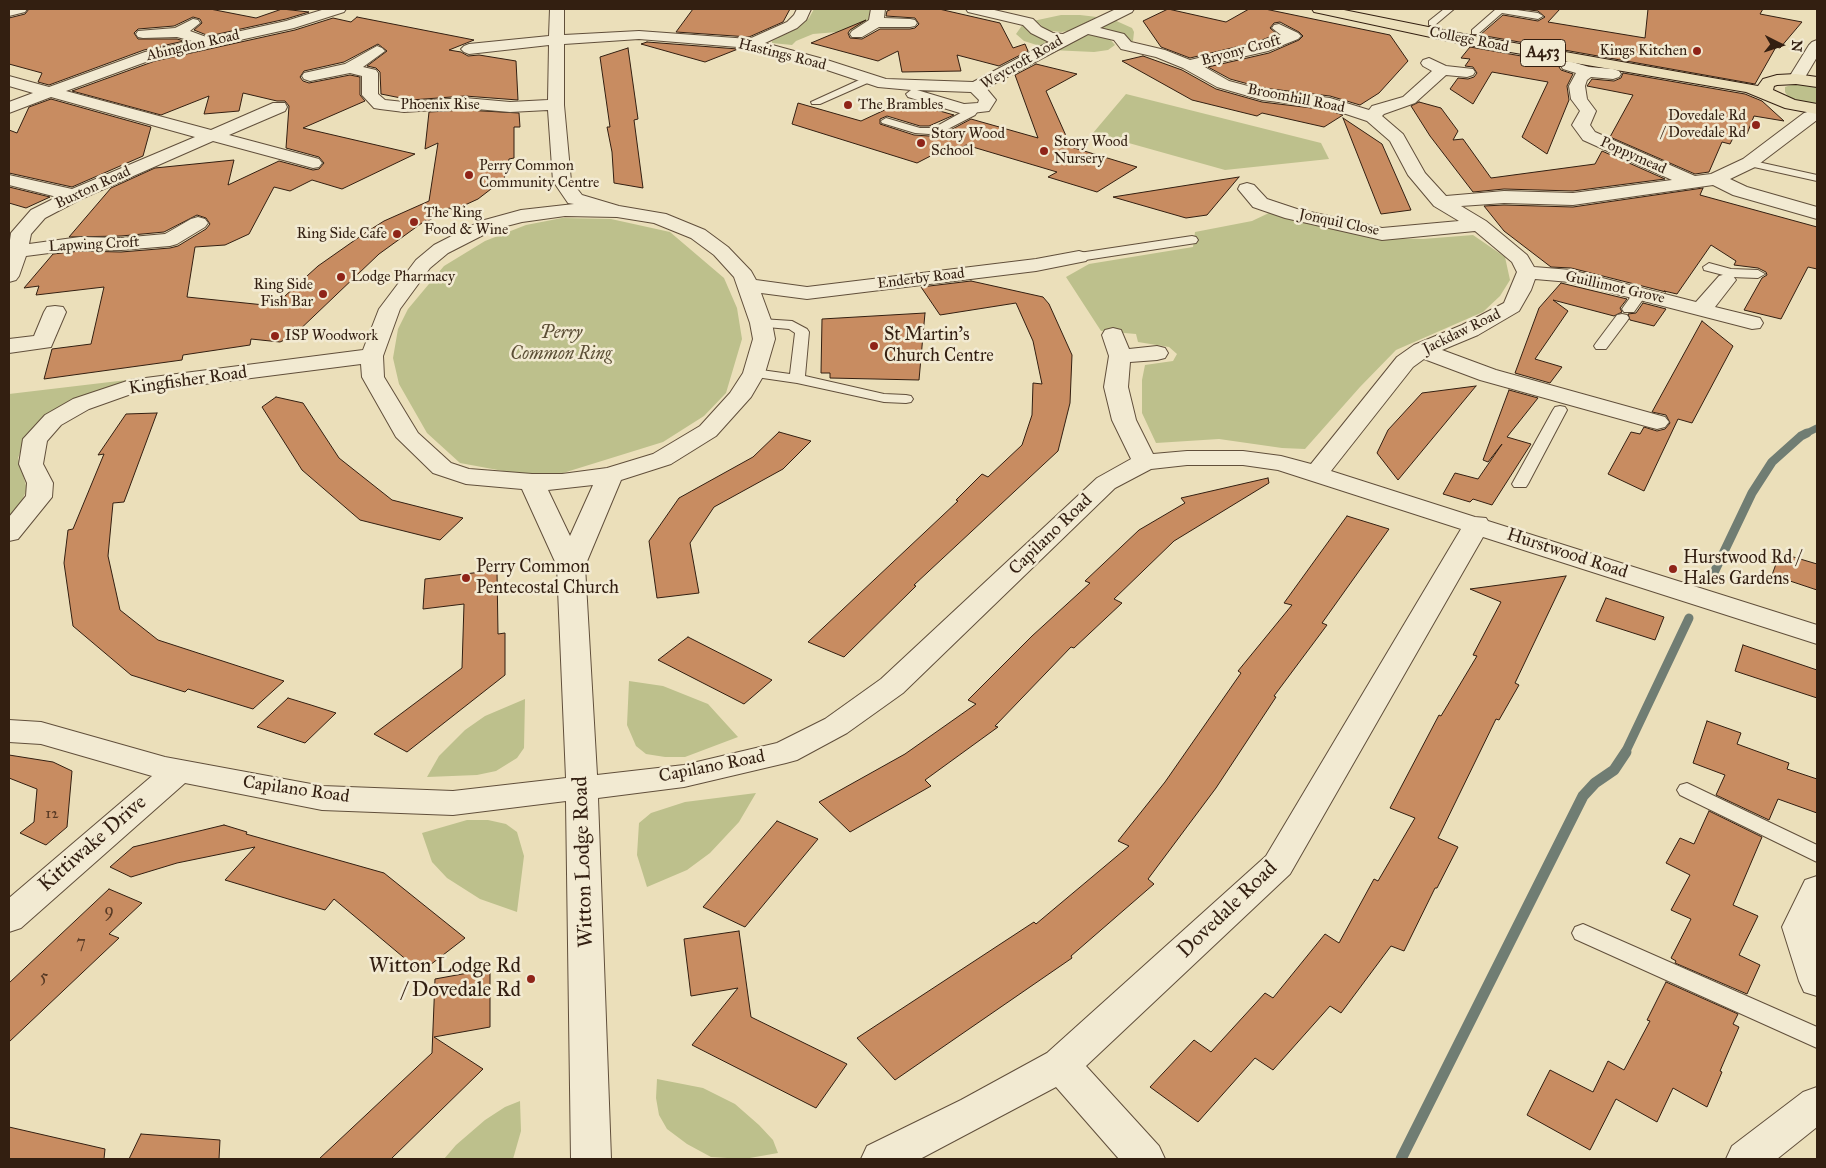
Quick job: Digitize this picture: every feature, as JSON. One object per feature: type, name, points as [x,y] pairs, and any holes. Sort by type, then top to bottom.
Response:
[{"type":"main road","name":"College Road","points":[[1319,9],[1463,39],[1772,92]]},
{"type":"main road","name":"College Road","points":[[1365,9],[1475,32],[1761,79],[1772,92]]},
{"type":"main road","points":[[1772,92],[1796,79],[1817,82]]},
{"type":"street","points":[[9,12],[20,9]]},
{"type":"street","name":"Abingdon Road","points":[[9,108],[150,55],[289,25],[339,9]]},
{"type":"street","points":[[557,9],[556,105],[562,181],[574,199],[617,211],[659,218],[698,234],[722,251],[744,275],[760,320],[764,339],[754,373],[739,397],[708,431],[662,459],[610,476],[562,482],[532,482],[466,476],[442,468],[408,437],[373,377],[372,356],[390,309],[423,264],[441,249],[488,225],[521,216],[564,210],[617,211]]},
{"type":"street","points":[[751,44],[792,25],[801,17],[804,9]]},
{"type":"street","points":[[973,9],[1028,22],[1036,30],[1049,37],[1065,38]]},
{"type":"street","name":"Weycroft Road","points":[[884,84],[963,109],[983,108],[988,100],[976,87],[1065,38],[1127,9]]},
{"type":"street","points":[[858,34],[877,16],[910,23]]},
{"type":"street","points":[[178,32],[193,23]]},
{"type":"street","name":"Bryony Croft","points":[[1189,65],[1263,48],[1300,37],[1279,28]]},
{"type":"street","name":"Broomhill Road","points":[[1087,29],[1119,37],[1126,46],[1160,54],[1189,65],[1223,84],[1262,95],[1330,103],[1373,117],[1397,138],[1417,175],[1441,202]]},
{"type":"street","points":[[143,34],[178,32],[208,42]]},
{"type":"street","name":"Hastings Road","points":[[556,40],[639,35],[751,44],[820,63],[884,84],[976,87]]},
{"type":"street","points":[[469,49],[556,40]]},
{"type":"street","points":[[1796,79],[1817,45]]},
{"type":"street","points":[[310,76],[350,68],[377,51]]},
{"type":"street","points":[[1569,66],[1587,72],[1613,74]]},
{"type":"street","points":[[1373,117],[1378,110],[1408,100],[1436,67],[1467,72]]},
{"type":"street","name":"Phoenix Rise","points":[[350,68],[370,72],[370,95],[380,104],[404,107],[465,103],[510,107],[556,105]]},
{"type":"street","name":"Poppymead","points":[[1587,72],[1580,78],[1577,86],[1579,99],[1588,111],[1580,125],[1589,136],[1692,182]]},
{"type":"street","points":[[9,81],[313,163]]},
{"type":"street","points":[[1441,202],[1504,197],[1573,199],[1715,178],[1749,163],[1815,113],[1772,92]]},
{"type":"street","name":"Buxton Road","points":[[9,276],[18,251],[21,233],[38,214],[74,195],[279,108]]},
{"type":"street","points":[[1715,178],[1740,191],[1817,213]]},
{"type":"street","points":[[9,180],[74,195]]},
{"type":"street","points":[[521,216],[562,181]]},
{"type":"street","name":"Jonquil Close","points":[[1251,202],[1292,214],[1382,234],[1479,225]]},
{"type":"street","points":[[1441,202],[1479,225],[1520,259],[1527,272]]},
{"type":"street","name":"Lapwing Croft","points":[[18,251],[80,243],[121,244],[170,240],[198,223]]},
{"type":"street","points":[[170,240],[189,252]]},
{"type":"street","name":"Enderby Road","points":[[748,285],[806,293],[1040,270],[1079,257]]},
{"type":"street","name":"Guillimot Grove","points":[[1527,272],[1571,276],[1630,307],[1702,309],[1752,323]]},
{"type":"street","name":"Jackdaw Road","points":[[1316,474],[1405,362],[1422,350],[1470,330],[1512,307],[1521,290],[1527,272]]},
{"type":"street","points":[[1702,309],[1728,276]]},
{"type":"street","name":"Enderby Road","points":[[760,320],[806,293]]},
{"type":"street","points":[[9,346],[43,342],[55,312]]},
{"type":"street","points":[[1113,334],[1120,356],[1116,387],[1124,420],[1145,462]]},
{"type":"street","points":[[1422,350],[1566,403],[1657,422]]},
{"type":"street","points":[[1120,356],[1157,353]]},
{"type":"street","name":"Kingfisher Road","points":[[9,533],[38,497],[40,483],[31,464],[35,439],[53,420],[81,404],[130,387],[372,356]]},
{"type":"street","name":"Capilano Road","points":[[9,731],[41,733],[178,770],[322,798],[453,803],[684,776],[786,752],[836,726],[892,686],[1106,483],[1145,462],[1187,458],[1243,458],[1281,463],[1316,474]]},
{"type":"street","name":"Hurstwood Road","points":[[1316,474],[1477,524],[1817,635]]},
{"type":"street","name":"Witton Lodge Road","points":[[571,566],[610,476]]},
{"type":"street","name":"Witton Lodge Road","points":[[532,482],[571,566],[582,788],[591,1159]]},
{"type":"street","name":"Dovedale Road","points":[[881,1159],[976,1112],[1061,1066],[1278,865],[1477,524]]},
{"type":"street","name":"Kittiwake Drive","points":[[9,918],[178,770]]},
{"type":"street","points":[[1817,889],[1800,927],[1817,982]]},
{"type":"street","points":[[1061,1066],[1145,1159]]},
{"type":"street","points":[[1746,1159],[1817,1104]]},
{"type":"lane","points":[[1432,23],[1449,9]]},
{"type":"lane","points":[[1475,32],[1500,10],[1538,16]]},
{"type":"lane","points":[[816,102],[868,79]]},
{"type":"lane","points":[[886,121],[919,131],[940,129],[971,113],[975,108]]},
{"type":"lane","points":[[1749,163],[1817,178]]},
{"type":"lane","name":"Enderby Road","points":[[1079,257],[1192,240]]},
{"type":"lane","points":[[1709,267],[1728,276],[1758,274]]},
{"type":"lane","points":[[1601,346],[1630,307]]},
{"type":"lane","points":[[760,320],[792,325],[802,332],[797,379]]},
{"type":"lane","points":[[754,373],[797,379],[884,398],[906,399]]},
{"type":"lane","points":[[1520,484],[1566,403]]},
{"type":"lane","points":[[1687,790],[1817,854]]},
{"type":"lane","points":[[1583,933],[1817,1038]]},
{"type":"green space","points":[[814,9],[871,9],[869,19],[862,26],[849,31],[813,34],[796,41],[792,45],[772,43],[772,41],[778,38],[777,36],[809,18]]},
{"type":"green space","points":[[1061,15],[1097,17],[1069,31],[1061,32],[1044,30],[1040,24],[1033,21]]},
{"type":"green space","points":[[1112,19],[1132,28],[1134,32],[1133,41],[1130,42],[1102,26]]},
{"type":"green space","points":[[1023,24],[1029,32],[1045,38],[1046,42],[1040,46],[1024,41],[1016,34]]},
{"type":"green space","points":[[1082,36],[1108,37],[1115,45],[1108,50],[1094,52],[1051,50]]},
{"type":"green space","points":[[1794,84],[1817,85],[1817,105],[1789,98],[1785,92],[1785,87]]},
{"type":"green space","points":[[1126,94],[1321,143],[1329,159],[1225,170],[1093,133]]},
{"type":"green space","points":[[1271,212],[1375,238],[1423,239],[1473,235],[1505,257],[1510,280],[1500,296],[1483,312],[1396,350],[1305,449],[1282,448],[1219,439],[1156,443],[1142,413],[1142,380],[1145,365],[1173,361],[1177,354],[1169,347],[1138,342],[1136,334],[1101,331],[1066,277],[1089,264],[1193,247],[1195,232],[1252,221]]},
{"type":"green space","name":"Perry Common Ring","points":[[562,218],[611,219],[670,232],[724,278],[737,308],[742,339],[726,393],[704,416],[663,442],[563,473],[525,475],[460,463],[427,433],[399,384],[393,358],[398,329],[408,309],[444,266],[485,241],[526,225]]},
{"type":"green space","points":[[127,380],[73,402],[26,437],[18,458],[27,489],[14,519],[9,524],[9,394]]},
{"type":"green space","points":[[629,681],[663,686],[708,704],[738,737],[685,757],[665,757],[646,754],[636,746],[627,725]]},
{"type":"green space","points":[[525,699],[524,748],[517,758],[496,771],[477,775],[427,777],[439,756],[465,730],[485,716]]},
{"type":"green space","points":[[756,793],[739,822],[710,853],[687,870],[647,887],[637,855],[639,823],[651,813],[685,802]]},
{"type":"green space","points":[[467,820],[488,820],[506,824],[517,832],[524,856],[517,912],[480,899],[447,878],[432,862],[422,833]]},
{"type":"green space","points":[[657,1079],[703,1088],[735,1104],[773,1140],[778,1153],[744,1159],[711,1157],[687,1144],[667,1129],[659,1115],[656,1098]]},
{"type":"green space","points":[[520,1101],[521,1131],[513,1159],[444,1159],[456,1145],[485,1120],[505,1107]]},
{"type":"building","points":[[29,9],[210,9],[256,18],[282,9],[309,12],[209,36],[194,30],[202,23],[200,19],[193,17],[174,26],[138,29],[134,33],[138,39],[177,39],[184,41],[144,50],[49,85],[38,82],[42,73],[9,64],[9,18],[25,14]]},
{"type":"building","points":[[693,9],[790,9],[783,22],[749,37],[676,32]]},
{"type":"building","points":[[892,9],[939,9],[1000,23],[1013,48],[1025,44],[1028,51],[999,66],[957,55],[961,71],[902,72],[898,51],[878,61],[811,43],[866,20],[850,30],[848,33],[850,38],[862,39],[880,29],[910,29],[915,28],[919,24],[915,18],[886,16],[887,11]]},
{"type":"building","points":[[1168,9],[1226,22],[1249,9],[1265,9],[1390,35],[1408,61],[1379,93],[1360,105],[1330,96],[1263,88],[1230,79],[1208,67],[1269,53],[1299,40],[1303,36],[1299,32],[1280,22],[1274,23],[1270,28],[1277,34],[1257,42],[1190,58],[1161,47],[1143,21]]},
{"type":"building","points":[[1522,9],[1560,9],[1548,22],[1645,38],[1648,9],[1763,9],[1760,14],[1802,22],[1780,48],[1776,47],[1755,84],[1480,35],[1503,15],[1538,21],[1545,17],[1538,11]]},
{"type":"building","points":[[357,17],[474,40],[449,50],[461,52],[468,56],[479,55],[516,61],[518,100],[465,96],[411,100],[381,94],[380,72],[376,68],[367,66],[387,51],[378,44],[344,62],[304,71],[300,77],[303,81],[309,83],[350,75],[360,77],[360,95],[365,101],[303,128],[415,154],[342,189],[312,180],[290,191],[274,187],[249,234],[225,245],[195,247],[187,297],[274,306],[318,266],[365,233],[384,221],[429,201],[438,143],[425,149],[429,112],[465,110],[519,113],[520,127],[514,127],[514,158],[509,159],[504,179],[478,199],[454,210],[449,208],[425,223],[426,220],[379,254],[293,336],[280,342],[251,339],[250,345],[183,355],[182,360],[44,379],[52,349],[91,344],[104,287],[36,295],[39,286],[24,288],[53,254],[80,251],[121,252],[170,248],[178,246],[206,229],[210,224],[206,218],[197,215],[164,232],[121,236],[69,237],[111,188],[155,168],[234,160],[228,185],[279,161],[313,170],[319,169],[324,163],[319,157],[286,148],[289,106],[285,101],[243,93],[239,111],[204,114],[209,96],[161,115],[72,91],[155,61],[295,30],[333,18],[351,22]]},
{"type":"building","points":[[647,42],[738,49],[705,62],[641,44]]},
{"type":"building","points":[[1470,47],[1561,63],[1559,67],[1561,70],[1573,74],[1567,86],[1569,100],[1547,154],[1522,137],[1548,82],[1492,72],[1473,104],[1450,89],[1458,78],[1468,79],[1474,77],[1477,73],[1473,67],[1465,66],[1470,59],[1461,58]]},
{"type":"building","points":[[628,48],[638,119],[634,120],[643,188],[614,183],[612,152],[607,127],[610,127],[600,57]]},
{"type":"building","points":[[1143,56],[1182,70],[1216,89],[1262,102],[1328,110],[1343,115],[1324,127],[1262,113],[1257,116],[1192,100],[1122,61]]},
{"type":"building","name":"Story Wood School","points":[[1036,64],[1077,74],[1046,91],[1071,147],[1137,167],[1097,192],[1048,177],[1057,172],[966,145],[956,151],[946,148],[917,163],[792,124],[798,103],[861,121],[904,101],[954,115],[929,126],[920,126],[887,116],[880,119],[880,124],[914,135],[929,136],[945,133],[971,119],[1038,138],[1015,75]]},
{"type":"building","points":[[1623,73],[1745,94],[1762,101],[1784,121],[1754,116],[1747,134],[1736,132],[1730,144],[1722,142],[1709,172],[1695,174],[1610,137],[1633,95],[1587,86],[1592,79],[1614,81],[1621,78]]},
{"type":"building","points":[[51,99],[151,127],[143,156],[72,187],[9,173],[9,130],[17,133],[29,107]]},
{"type":"building","points":[[1419,102],[1441,108],[1458,131],[1453,140],[1463,139],[1491,178],[1595,164],[1602,151],[1665,179],[1573,191],[1504,189],[1473,192],[1430,136],[1411,106]]},
{"type":"building","points":[[1343,118],[1382,144],[1411,210],[1381,214]]},
{"type":"building","points":[[1239,177],[1207,215],[1186,218],[1113,197]]},
{"type":"building","points":[[9,187],[50,197],[26,208],[9,203]]},
{"type":"building","points":[[1703,188],[1700,195],[1817,227],[1817,269],[1808,267],[1781,319],[1744,310],[1762,278],[1767,275],[1766,272],[1758,268],[1734,265],[1736,261],[1711,245],[1677,294],[1571,268],[1551,267],[1504,231],[1484,206],[1573,207]]},
{"type":"building","points":[[971,281],[1043,297],[1049,304],[1072,355],[1070,403],[1058,451],[914,585],[916,586],[844,657],[808,642],[958,501],[956,500],[982,474],[988,477],[1022,445],[1032,415],[1033,383],[1042,384],[1033,341],[1016,303],[940,315],[921,287]]},
{"type":"building","points":[[1561,283],[1627,299],[1620,308],[1622,312],[1614,316],[1553,300],[1568,311],[1535,359],[1562,367],[1550,383],[1515,373],[1539,308]]},
{"type":"building","points":[[1643,303],[1666,309],[1654,326],[1630,320],[1628,314],[1636,313]]},
{"type":"building","name":"St Martin's Church Centre","points":[[925,313],[919,380],[830,378],[830,373],[821,373],[822,319]]},
{"type":"building","points":[[1702,321],[1733,346],[1692,423],[1678,419],[1644,491],[1608,474],[1631,432],[1640,434],[1644,427],[1657,431],[1665,429],[1670,423],[1666,415],[1652,412]]},
{"type":"building","points":[[1476,386],[1398,480],[1377,453],[1388,430],[1422,393]]},
{"type":"building","points":[[1509,390],[1538,398],[1507,437],[1531,444],[1492,505],[1473,499],[1470,502],[1443,494],[1455,473],[1478,479],[1502,444],[1488,462],[1483,460]]},
{"type":"building","points":[[276,397],[303,403],[339,458],[392,500],[463,518],[440,540],[360,520],[302,470],[262,407]]},
{"type":"building","points":[[157,413],[124,502],[113,503],[108,556],[120,610],[158,640],[284,681],[253,709],[188,689],[185,692],[131,675],[73,626],[64,563],[68,530],[73,529],[104,454],[98,455],[126,414]]},
{"type":"building","points":[[779,432],[811,441],[783,469],[714,507],[690,543],[699,593],[657,598],[649,541],[679,498],[753,457]]},
{"type":"building","points":[[1268,478],[1269,483],[1174,541],[1114,599],[1122,603],[1074,648],[1071,647],[995,726],[998,727],[925,780],[931,786],[850,832],[819,802],[905,754],[976,704],[968,700],[1032,636],[1090,583],[1085,581],[1139,530],[1185,503],[1181,498]]},
{"type":"building","points":[[1347,516],[1389,529],[1322,623],[1327,625],[1274,696],[1276,697],[1216,788],[1148,879],[1154,884],[1071,956],[1072,958],[895,1080],[857,1038],[1034,922],[1036,924],[1129,846],[1118,841],[1165,782],[1241,673],[1238,671],[1292,605],[1284,603]]},
{"type":"building","points":[[1780,553],[1817,564],[1817,590],[1772,575]]},
{"type":"building","points":[[497,570],[498,634],[505,633],[505,675],[407,752],[374,734],[462,668],[464,604],[423,609],[425,579]]},
{"type":"building","points":[[1566,576],[1515,683],[1519,685],[1499,720],[1496,719],[1438,838],[1458,847],[1437,888],[1435,888],[1404,951],[1391,946],[1341,1013],[1330,1006],[1273,1070],[1255,1058],[1198,1122],[1150,1087],[1194,1040],[1211,1052],[1265,993],[1273,998],[1325,934],[1339,943],[1374,879],[1378,881],[1415,818],[1390,808],[1439,715],[1441,716],[1477,656],[1473,655],[1501,602],[1470,589]]},
{"type":"building","points":[[1606,598],[1664,617],[1655,640],[1596,621]]},
{"type":"building","points":[[688,637],[772,680],[744,704],[658,660]]},
{"type":"building","points":[[1743,645],[1817,670],[1817,698],[1735,671]]},
{"type":"building","points":[[288,698],[336,713],[305,743],[257,727]]},
{"type":"building","points":[[1707,721],[1741,733],[1737,744],[1789,763],[1787,769],[1817,779],[1817,813],[1778,799],[1769,820],[1716,795],[1725,775],[1693,763]]},
{"type":"building","points":[[9,755],[53,762],[72,771],[67,827],[46,845],[20,833],[34,822],[37,789],[9,778]]},
{"type":"building","points":[[1709,811],[1762,837],[1733,905],[1758,916],[1739,955],[1760,965],[1747,994],[1675,963],[1676,961],[1671,958],[1691,919],[1671,910],[1690,875],[1666,863],[1680,838],[1694,844]]},
{"type":"building","points":[[777,821],[818,839],[745,927],[703,907]]},
{"type":"building","points":[[224,825],[247,832],[246,834],[384,873],[465,938],[421,972],[334,899],[325,910],[225,880],[255,847],[177,863],[131,877],[110,867],[133,847]]},
{"type":"building","points":[[109,889],[142,903],[109,934],[119,938],[9,1042],[9,983]]},
{"type":"building","points":[[739,931],[751,1017],[847,1064],[816,1108],[692,1045],[738,988],[691,996],[684,939]]},
{"type":"building","points":[[490,969],[490,1027],[434,1037],[483,1069],[391,1159],[319,1159],[432,1053],[435,979]]},
{"type":"building","points":[[1666,982],[1738,1014],[1733,1024],[1739,1027],[1707,1107],[1673,1088],[1657,1122],[1616,1099],[1590,1150],[1527,1115],[1550,1070],[1593,1092],[1608,1061],[1624,1070],[1650,1021],[1647,1020]]},
{"type":"building","points":[[9,1127],[105,1149],[104,1159],[9,1159]]},
{"type":"building","points":[[141,1134],[220,1140],[219,1159],[129,1159]]},
{"type":"waterway","points":[[1710,581],[1752,493],[1772,462],[1801,436],[1817,428]]},
{"type":"waterway","points":[[1625,753],[1689,618]]},
{"type":"waterway","points":[[1401,1159],[1583,796],[1595,783],[1614,770],[1626,752]]},
{"type":"place","name":"Kings Kitchen","points":[[1697,51]]},
{"type":"place","name":"The Brambles","points":[[848,105]]},
{"type":"place","name":"Dovedale Rd / Dovedale Rd","points":[[1756,125]]},
{"type":"place","name":"Story Wood School","points":[[921,143]]},
{"type":"place","name":"Story Wood Nursery","points":[[1044,151]]},
{"type":"place","name":"Perry Common Community Centre","points":[[469,175]]},
{"type":"place","name":"The Ring Food & Wine","points":[[414,222]]},
{"type":"place","name":"Ring Side Cafe","points":[[397,234]]},
{"type":"place","name":"Lodge Pharmacy","points":[[341,277]]},
{"type":"place","name":"Ring Side Fish Bar","points":[[323,294]]},
{"type":"place","name":"ISP Woodwork","points":[[275,336]]},
{"type":"place","name":"St Martin's Church Centre","points":[[874,346]]},
{"type":"place","name":"Hurstwood Rd / Hales Gardens","points":[[1673,569]]},
{"type":"place","name":"Perry Common Pentecostal Church","points":[[466,578]]},
{"type":"place","name":"Witton Lodge Rd / Dovedale Rd","points":[[531,979]]}]
